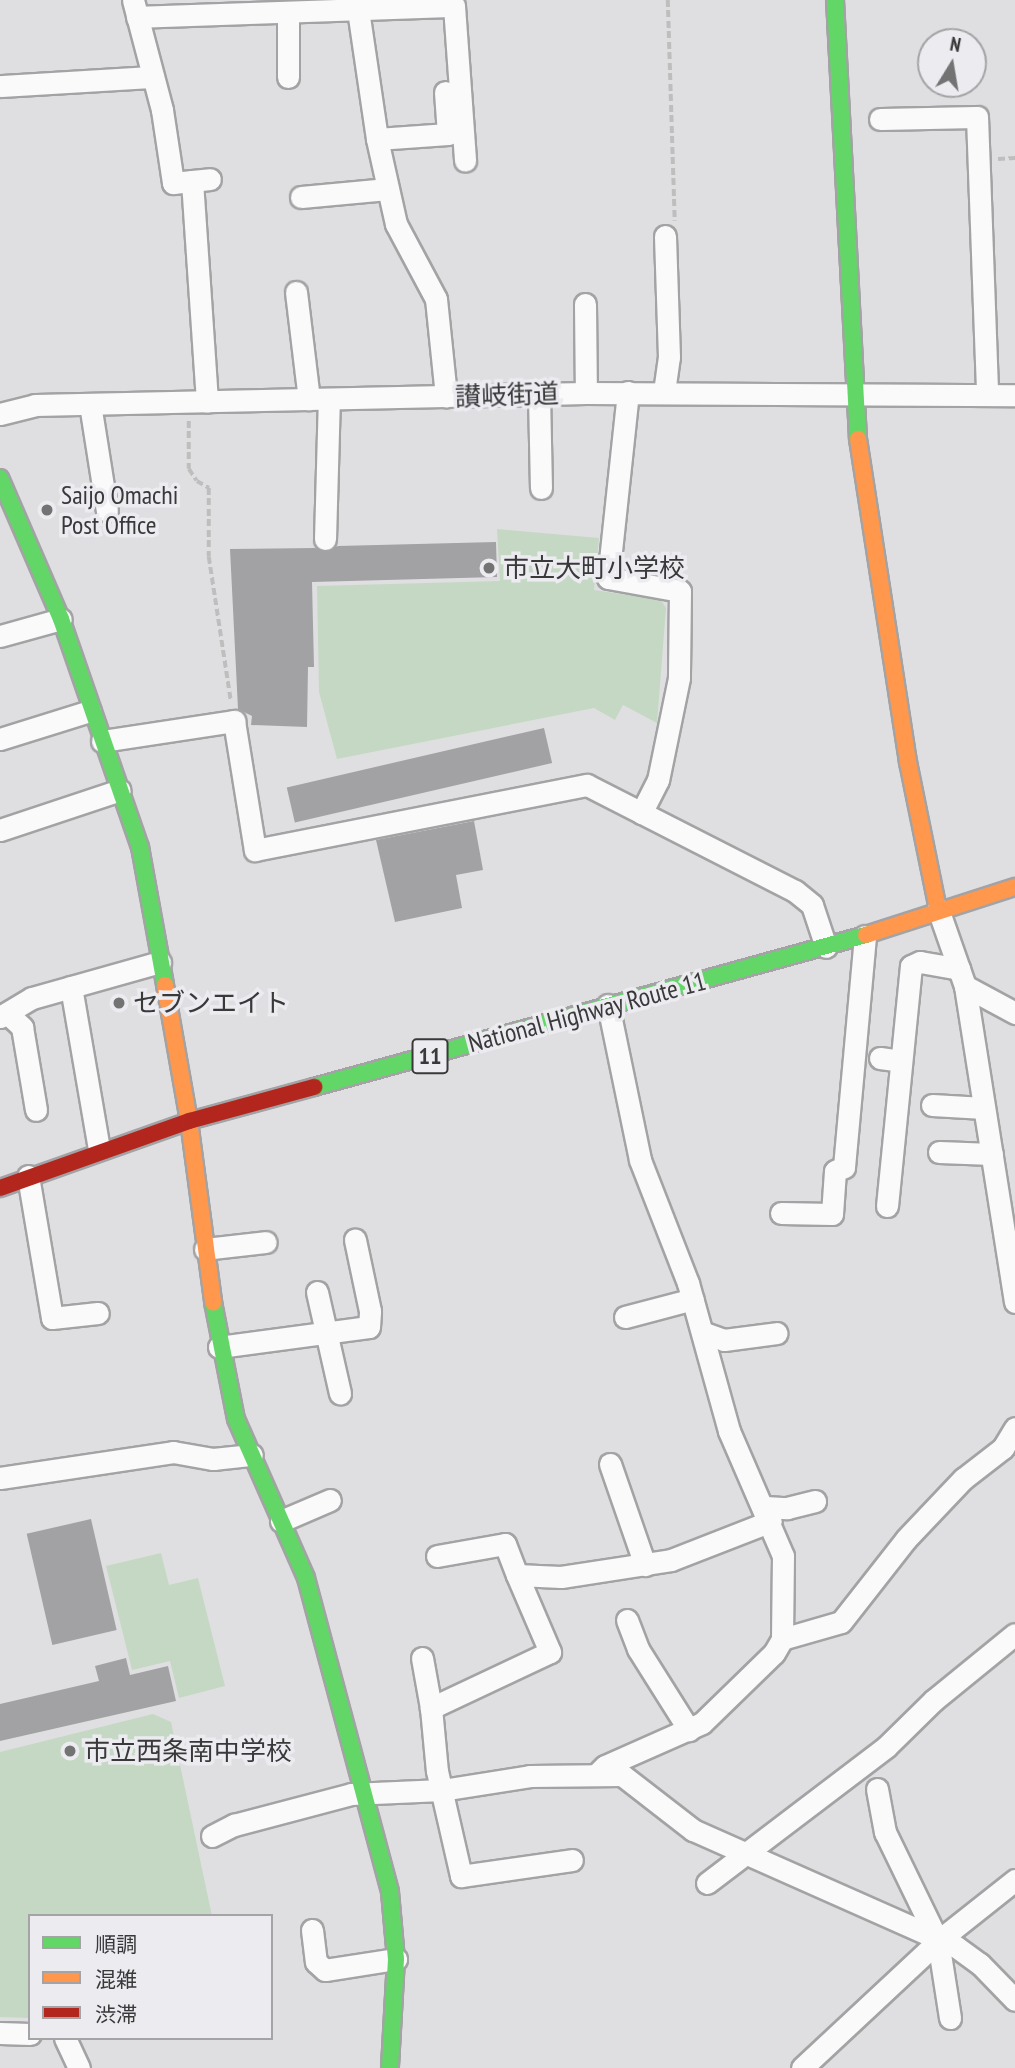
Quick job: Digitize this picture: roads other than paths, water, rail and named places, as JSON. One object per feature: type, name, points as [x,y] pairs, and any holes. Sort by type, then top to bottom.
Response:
[{"type":"main road","points":[[835,0],[855,394],[873,550],[938,909]]},
{"type":"main road","points":[[0,478],[61,619],[90,711],[140,847],[189,1121],[219,1347],[236,1419],[306,1578],[366,1792],[390,1892],[396,1959],[390,2068]]},
{"type":"main road","name":"National Highway Route 11","points":[[0,1188],[99,1149],[189,1121],[865,936],[938,909],[1015,887]]},
{"type":"street","points":[[377,139],[448,134],[442,30],[435,4]]},
{"type":"street","points":[[198,401],[201,180],[173,183],[153,77],[135,9],[288,13],[316,6],[358,10],[435,4],[454,6],[465,161]]},
{"type":"street","points":[[358,10],[377,139],[396,224],[436,299],[446,397]]},
{"type":"street","points":[[288,13],[288,77]]},
{"type":"street","points":[[0,86],[153,77]]},
{"type":"street","points":[[880,119],[977,117],[987,396]]},
{"type":"street","points":[[301,197],[388,189]]},
{"type":"street","points":[[664,392],[669,357],[670,230]]},
{"type":"street","points":[[296,292],[319,399],[325,539]]},
{"type":"street","points":[[585,304],[586,393]]},
{"type":"street","name":"讃岐街道","points":[[0,414],[35,405],[628,392],[1015,396]]},
{"type":"street","points":[[628,392],[608,578],[680,591],[679,678],[658,780],[641,813]]},
{"type":"street","points":[[539,394],[541,488]]},
{"type":"street","points":[[90,404],[107,511]]},
{"type":"street","points":[[0,636],[61,619]]},
{"type":"street","points":[[0,738],[90,711]]},
{"type":"street","points":[[102,741],[234,721],[255,850],[587,785],[796,891],[812,905],[826,947]]},
{"type":"street","points":[[0,830],[120,790]]},
{"type":"street","points":[[938,909],[962,978],[984,1108],[1000,1164],[1015,1302]]},
{"type":"street","points":[[781,1213],[832,1214],[835,1171],[844,1167],[865,936]]},
{"type":"street","points":[[36,1110],[22,1027],[3,1015],[32,998],[160,962]]},
{"type":"street","points":[[887,1206],[882,1152],[901,1061],[911,966],[920,962],[962,978],[1015,1013]]},
{"type":"street","points":[[71,987],[99,1149]]},
{"type":"street","points":[[597,1774],[623,1758],[689,1730],[774,1653],[782,1639],[786,1584],[783,1556],[768,1514],[729,1431],[693,1298],[640,1160],[608,1005]]},
{"type":"street","points":[[880,1058],[901,1061]]},
{"type":"street","points":[[932,1105],[984,1108]]},
{"type":"street","points":[[939,1152],[1000,1164]]},
{"type":"street","points":[[28,1176],[52,1318],[98,1313]]},
{"type":"street","points":[[219,1347],[369,1327],[370,1311],[355,1240]]},
{"type":"street","points":[[205,1249],[266,1242]]},
{"type":"street","points":[[317,1292],[340,1393]]},
{"type":"street","points":[[625,1317],[693,1298]]},
{"type":"street","points":[[702,1332],[724,1340],[776,1333]]},
{"type":"street","points":[[782,1639],[841,1622],[906,1539],[963,1479],[1003,1448],[1015,1428]]},
{"type":"street","points":[[0,1478],[173,1452],[212,1459],[252,1455]]},
{"type":"street","points":[[610,1464],[645,1565]]},
{"type":"street","points":[[281,1521],[330,1500]]},
{"type":"street","points":[[517,1574],[561,1577],[645,1565],[768,1514],[815,1501]]},
{"type":"street","points":[[431,1707],[550,1652],[505,1544],[437,1556]]},
{"type":"street","points":[[627,1620],[638,1649],[689,1730]]},
{"type":"street","points":[[708,1884],[886,1747],[934,1700],[1015,1634]]},
{"type":"street","points":[[422,1658],[442,1790],[461,1876],[572,1860]]},
{"type":"street","points":[[212,1836],[234,1825],[366,1792],[442,1790],[530,1776],[597,1774],[632,1780],[681,1823],[967,1954],[1015,2000]]},
{"type":"street","points":[[877,1789],[885,1832],[938,1941],[950,2018]]},
{"type":"street","points":[[802,2068],[938,1941],[1015,1880]]},
{"type":"street","points":[[312,1930],[316,1962],[325,1970],[396,1959]]},
{"type":"street","points":[[0,2033],[28,2034]]},
{"type":"street","points":[[66,2040],[79,2068]]},
{"type":"place","name":"Saijo Omachi Post Office","points":[[47,510]]},
{"type":"place","name":"市立大町小学校","points":[[489,568]]},
{"type":"place","name":"セブンエイト","points":[[119,1003]]},
{"type":"place","name":"市立西条南中学校","points":[[70,1751]]}]
